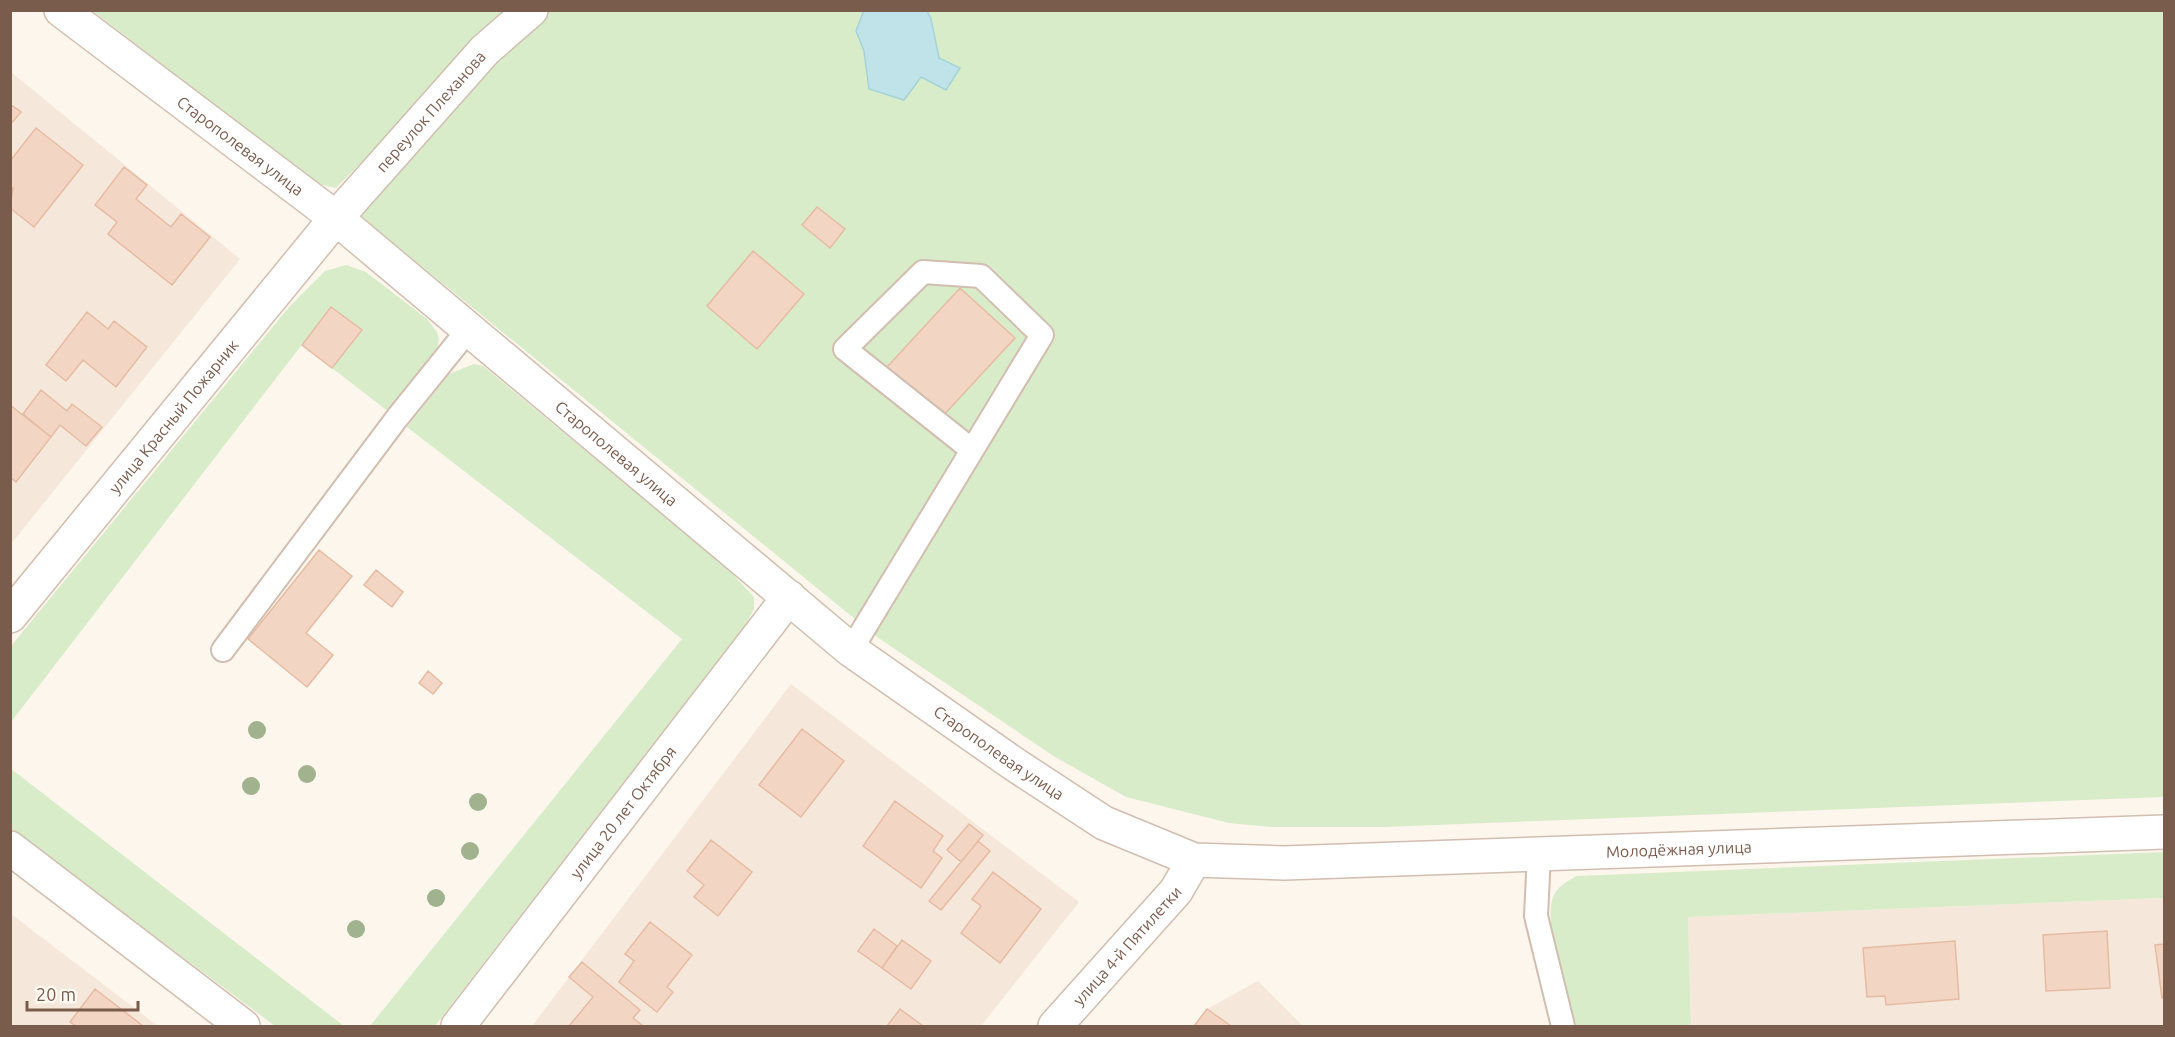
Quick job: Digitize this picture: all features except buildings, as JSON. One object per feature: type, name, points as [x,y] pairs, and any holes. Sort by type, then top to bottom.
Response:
[{"type":"street","name":"Старополевая улица","points":[[62,10],[336,218],[851,650],[1104,823],[1194,860]]},
{"type":"street","name":"переулок Плеханова","points":[[336,218],[485,50],[531,10]]},
{"type":"street","name":"улица Красный Пожарник","points":[[10,616],[336,218]]},
{"type":"street","name":"улица 20 лет Октября","points":[[458,1026],[789,597]]},
{"type":"street","name":"Молодёжная улица","points":[[1194,860],[1284,863],[2164,832]]},
{"type":"street","points":[[10,848],[243,1026]]},
{"type":"street","name":"улица 4-й Пятилетки","points":[[1055,1026],[1176,891],[1194,860]]},
{"type":"lane","points":[[851,650],[1042,335],[981,276],[923,272],[844,349],[972,450]]},
{"type":"lane","points":[[223,650],[397,418],[468,330]]},
{"type":"lane","points":[[1539,854],[1536,916],[1563,1026]]},
{"type":"shaded area","points":[[11,72],[240,259],[11,544]]},
{"type":"shaded area","points":[[791,684],[1079,902],[981,1026],[532,1026]]},
{"type":"shaded area","points":[[2164,898],[2164,1026],[1691,1026],[1688,917]]},
{"type":"shaded area","points":[[11,914],[158,1026],[11,1026]]},
{"type":"shaded area","points":[[1258,981],[1303,1026],[1194,1026],[1207,1009]]},
{"type":"green space","points":[[93,11],[511,11],[336,188],[318,184]]},
{"type":"green space","points":[[537,11],[2164,11],[2164,797],[1384,827],[1271,827],[1229,823],[1126,797],[1055,757],[877,637],[360,216],[359,205]]},
{"type":"green space","points":[[346,265],[366,272],[427,319],[437,332],[439,339],[437,350],[389,412],[332,368],[362,330],[331,307],[11,722],[11,646],[289,307],[325,271]]},
{"type":"green space","points":[[474,364],[483,366],[727,568],[754,597],[754,609],[746,624],[435,1026],[370,1026],[682,639],[407,427],[449,374]]},
{"type":"green space","points":[[10,768],[344,1026],[275,1026],[11,829]]},
{"type":"green space","points":[[2164,852],[2164,898],[1688,917],[1691,1026],[1570,1026],[1555,958],[1551,904],[1555,893],[1562,885],[1577,876]]},
{"type":"water","points":[[864,10],[927,11],[931,19],[939,58],[960,68],[946,90],[921,77],[904,100],[869,89],[864,51],[856,31]]}]
